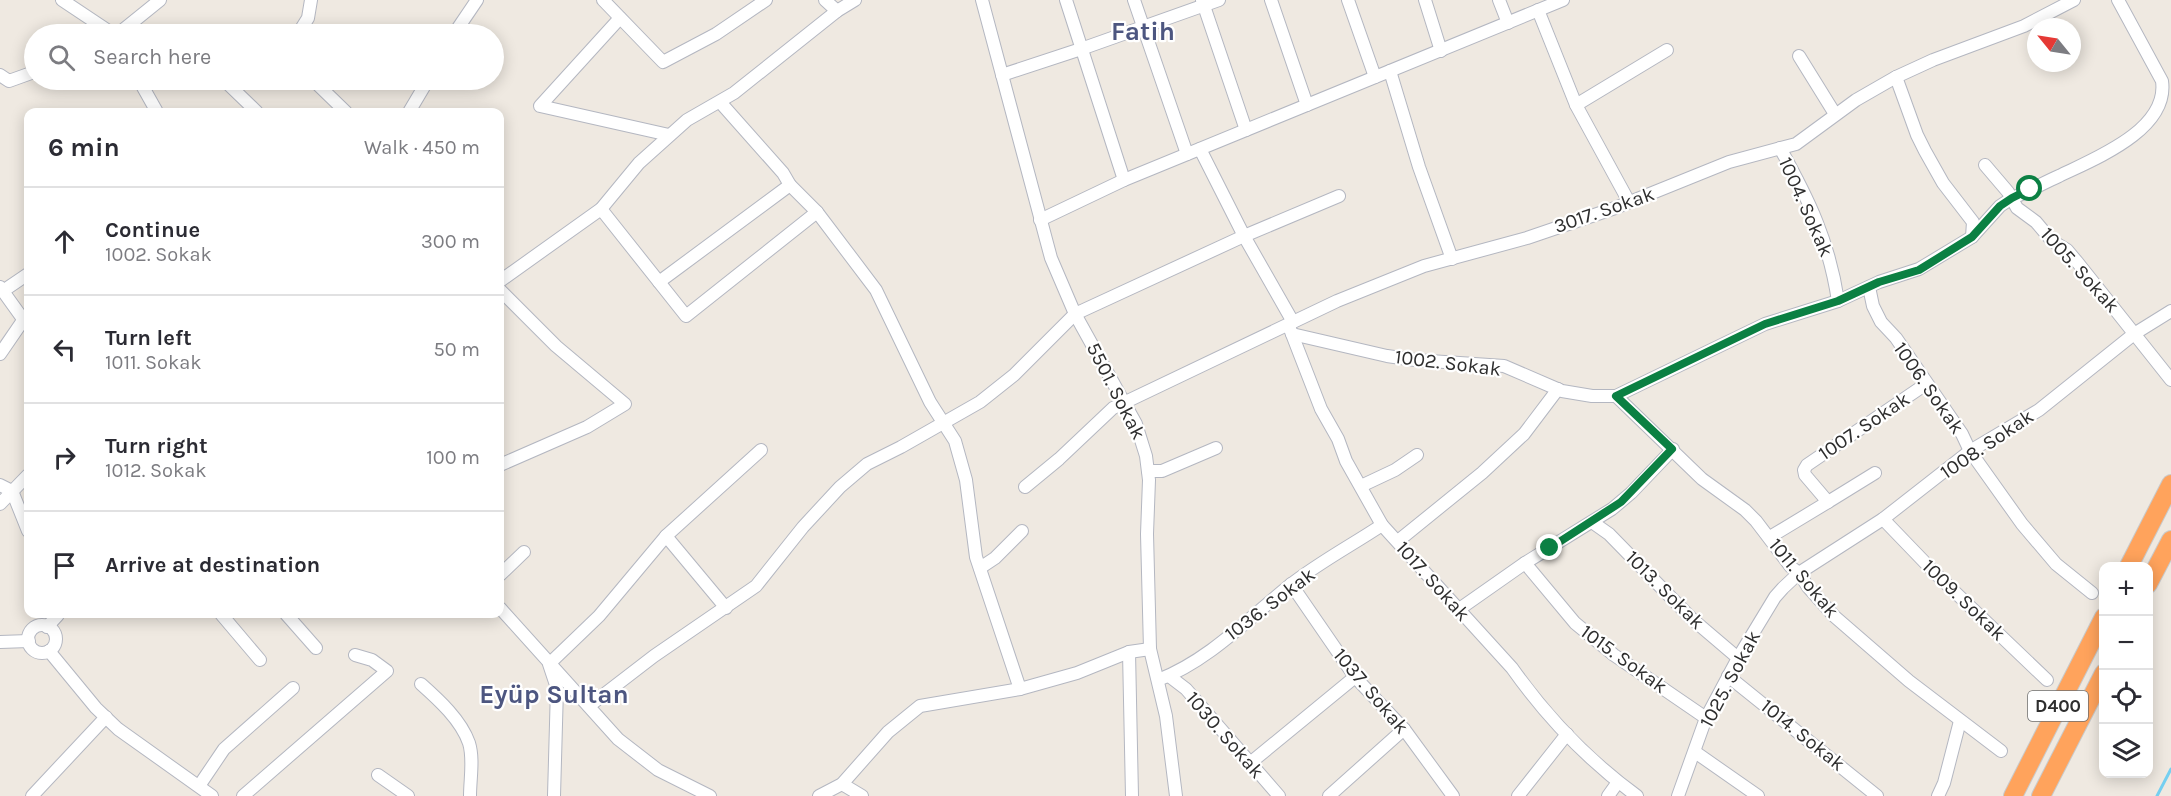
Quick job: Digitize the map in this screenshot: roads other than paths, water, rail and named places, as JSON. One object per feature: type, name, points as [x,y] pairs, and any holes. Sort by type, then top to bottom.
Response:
[{"type":"highway","points":[[2132,562],[2171,484]]},
{"type":"highway","points":[[2153,574],[2171,540]]},
{"type":"highway","name":"D400","points":[[2013,796],[2099,625]]},
{"type":"highway","name":"D400","points":[[2041,796],[2099,681]]},
{"type":"street","points":[[62,0],[98,24]]},
{"type":"street","points":[[130,24],[160,0]]},
{"type":"street","points":[[304,24],[308,18],[311,0]]},
{"type":"street","points":[[461,24],[477,0]]},
{"type":"street","points":[[603,0],[663,62],[716,34],[766,0]]},
{"type":"street","points":[[825,0],[837,11]]},
{"type":"street","points":[[504,278],[601,209],[639,163],[669,135],[694,116],[720,102],[837,11],[855,0]]},
{"type":"street","name":"5501. Sokak","points":[[982,0],[1051,258],[1075,314],[1143,441],[1148,471],[1150,648],[1163,678],[1176,796]]},
{"type":"street","points":[[1066,0],[1124,180]]},
{"type":"street","points":[[1134,0],[1186,154]]},
{"type":"street","points":[[1002,75],[1081,50],[1203,3],[1219,0]]},
{"type":"street","points":[[1271,0],[1307,105]]},
{"type":"street","points":[[1348,0],[1375,77]]},
{"type":"street","points":[[1425,0],[1441,51]]},
{"type":"street","points":[[1499,0],[1508,23]]},
{"type":"street","points":[[1040,220],[1124,180],[1563,0]]},
{"type":"street","name":"3017. Sokak","points":[[1025,487],[1059,459],[1113,408],[1290,327],[1337,300],[1410,271],[1527,238],[1629,202],[1729,162],[1796,144],[1835,114],[1896,76],[2024,26],[2074,0]]},
{"type":"street","name":"1002. Sokak","points":[[1290,327],[1406,359],[1503,366],[1558,389],[1592,396],[1616,396],[1765,324],[1838,301],[1879,282],[1919,270],[1972,237],[2000,206],[2012,198],[2110,152],[2136,133],[2158,110],[2162,98],[2162,81],[2118,0]]},
{"type":"street","points":[[1203,3],[1246,130]]},
{"type":"street","points":[[1538,10],[1576,105],[1629,202]]},
{"type":"street","points":[[620,18],[540,106],[669,135]]},
{"type":"street","points":[[1576,105],[1666,50]]},
{"type":"street","points":[[1799,56],[1835,114]]},
{"type":"street","points":[[1390,71],[1419,167],[1452,259]]},
{"type":"street","points":[[0,75],[9,81],[24,76]]},
{"type":"street","points":[[1896,76],[1917,135],[1943,183],[1973,222],[1972,237]]},
{"type":"street","points":[[145,90],[155,108]]},
{"type":"street","points":[[234,90],[253,108]]},
{"type":"street","points":[[323,90],[341,108]]},
{"type":"street","points":[[411,108],[422,90]]},
{"type":"street","points":[[720,102],[783,173],[789,185],[817,212],[876,290],[930,402],[955,441],[966,480],[976,557],[1020,689]]},
{"type":"street","name":"1004. Sokak","points":[[1780,148],[1804,192],[1821,231],[1832,266],[1838,301]]},
{"type":"street","name":"1017. Sokak","points":[[1200,149],[1290,327],[1321,409],[1338,439],[1346,461],[1382,525],[1512,668],[1526,688],[1567,734],[1618,782],[1637,796]]},
{"type":"street","name":"1005. Sokak","points":[[1985,165],[2012,198],[2017,208],[2036,222],[2052,240],[2072,256],[2171,380]]},
{"type":"street","points":[[659,282],[789,185]]},
{"type":"street","points":[[590,706],[654,656],[756,586],[840,487],[867,464],[980,402],[1014,375],[1075,314],[1338,195]]},
{"type":"street","points":[[601,209],[686,316],[817,212]]},
{"type":"street","points":[[24,276],[2,289],[24,320]]},
{"type":"street","name":"1006. Sokak","points":[[1869,287],[1873,306],[1881,322],[1896,338],[1962,434],[1970,452],[1995,489],[2056,564],[2092,593]]},
{"type":"street","points":[[504,294],[556,346],[625,404],[587,427],[504,463]]},
{"type":"street","name":"1008. Sokak","points":[[1799,573],[1883,519],[1970,452],[2039,410],[2134,334],[2171,310]]},
{"type":"street","points":[[0,354],[24,325]]},
{"type":"street","name":"1007. Sokak","points":[[1828,502],[1805,475],[1804,470],[1867,423],[1926,384]]},
{"type":"street","points":[[1398,541],[1482,473],[1524,434],[1558,389]]},
{"type":"street","name":"1011. Sokak","points":[[1616,396],[1702,479],[1745,510],[1834,616],[1874,653],[2001,751]]},
{"type":"street","points":[[1148,471],[1162,471],[1216,448]]},
{"type":"street","points":[[1458,610],[1631,494],[1672,449]]},
{"type":"street","points":[[549,664],[599,616],[666,536],[760,450]]},
{"type":"street","points":[[1361,486],[1395,470],[1417,454]]},
{"type":"street","points":[[1770,537],[1875,473]]},
{"type":"street","points":[[0,504],[24,479]]},
{"type":"street","points":[[0,485],[12,491],[24,521]]},
{"type":"street","name":"1009. Sokak","points":[[1883,519],[1936,574],[2047,680]]},
{"type":"street","name":"1013. Sokak","points":[[1592,522],[1609,534],[1691,618],[1738,658]]},
{"type":"street","name":"1036. Sokak","points":[[1163,678],[1181,670],[1250,620],[1291,584],[1382,525]]},
{"type":"street","points":[[980,568],[995,558],[1022,531]]},
{"type":"street","points":[[666,536],[726,608]]},
{"type":"street","points":[[504,571],[524,552]]},
{"type":"street","name":"1015. Sokak","points":[[1526,563],[1552,598],[1575,622],[1614,655],[1706,718]]},
{"type":"street","name":"1025. Sokak","points":[[1678,796],[1706,718],[1728,676],[1775,597],[1799,573]]},
{"type":"street","name":"1037. Sokak","points":[[1291,584],[1354,677],[1404,729],[1446,793]]},
{"type":"street","points":[[504,613],[618,739],[668,775],[710,796]]},
{"type":"street","points":[[49,651],[36,652],[32,649],[29,636],[34,628],[47,627],[57,618]]},
{"type":"street","points":[[224,618],[260,660]]},
{"type":"street","points":[[290,618],[316,648]]},
{"type":"street","points":[[47,627],[54,632],[56,641],[49,651]]},
{"type":"street","points":[[0,642],[29,641]]},
{"type":"street","points":[[819,796],[842,784],[888,732],[920,706],[1020,689],[1077,673],[1129,652],[1150,648]]},
{"type":"street","points":[[49,651],[106,717],[136,744],[200,786],[210,796]]},
{"type":"street","points":[[1129,652],[1132,796]]},
{"type":"street","points":[[243,796],[387,671],[372,660],[355,655]]},
{"type":"street","points":[[549,664],[557,688],[554,796]]},
{"type":"street","name":"1014. Sokak","points":[[1728,676],[1877,796]]},
{"type":"street","points":[[1250,764],[1354,677]]},
{"type":"street","name":"1030. Sokak","points":[[1163,678],[1186,689],[1279,796]]},
{"type":"street","points":[[422,684],[462,728],[466,737],[471,761],[470,796]]},
{"type":"street","points":[[200,786],[224,749],[293,688]]},
{"type":"street","points":[[32,796],[106,717]]},
{"type":"street","points":[[1938,796],[1944,783],[1960,721]]},
{"type":"street","points":[[1329,796],[1404,729]]},
{"type":"street","points":[[1518,796],[1567,734]]},
{"type":"street","points":[[1695,752],[1758,796]]},
{"type":"street","points":[[378,775],[408,796]]},
{"type":"street","points":[[1608,796],[1618,782]]},
{"type":"street","points":[[842,784],[862,796]]},
{"type":"waterway","points":[[2157,796],[2171,769]]},
{"type":"district","name":"Fatih","points":[[1143,31]]},
{"type":"district","name":"Eyüp Sultan","points":[[554,694]]}]
